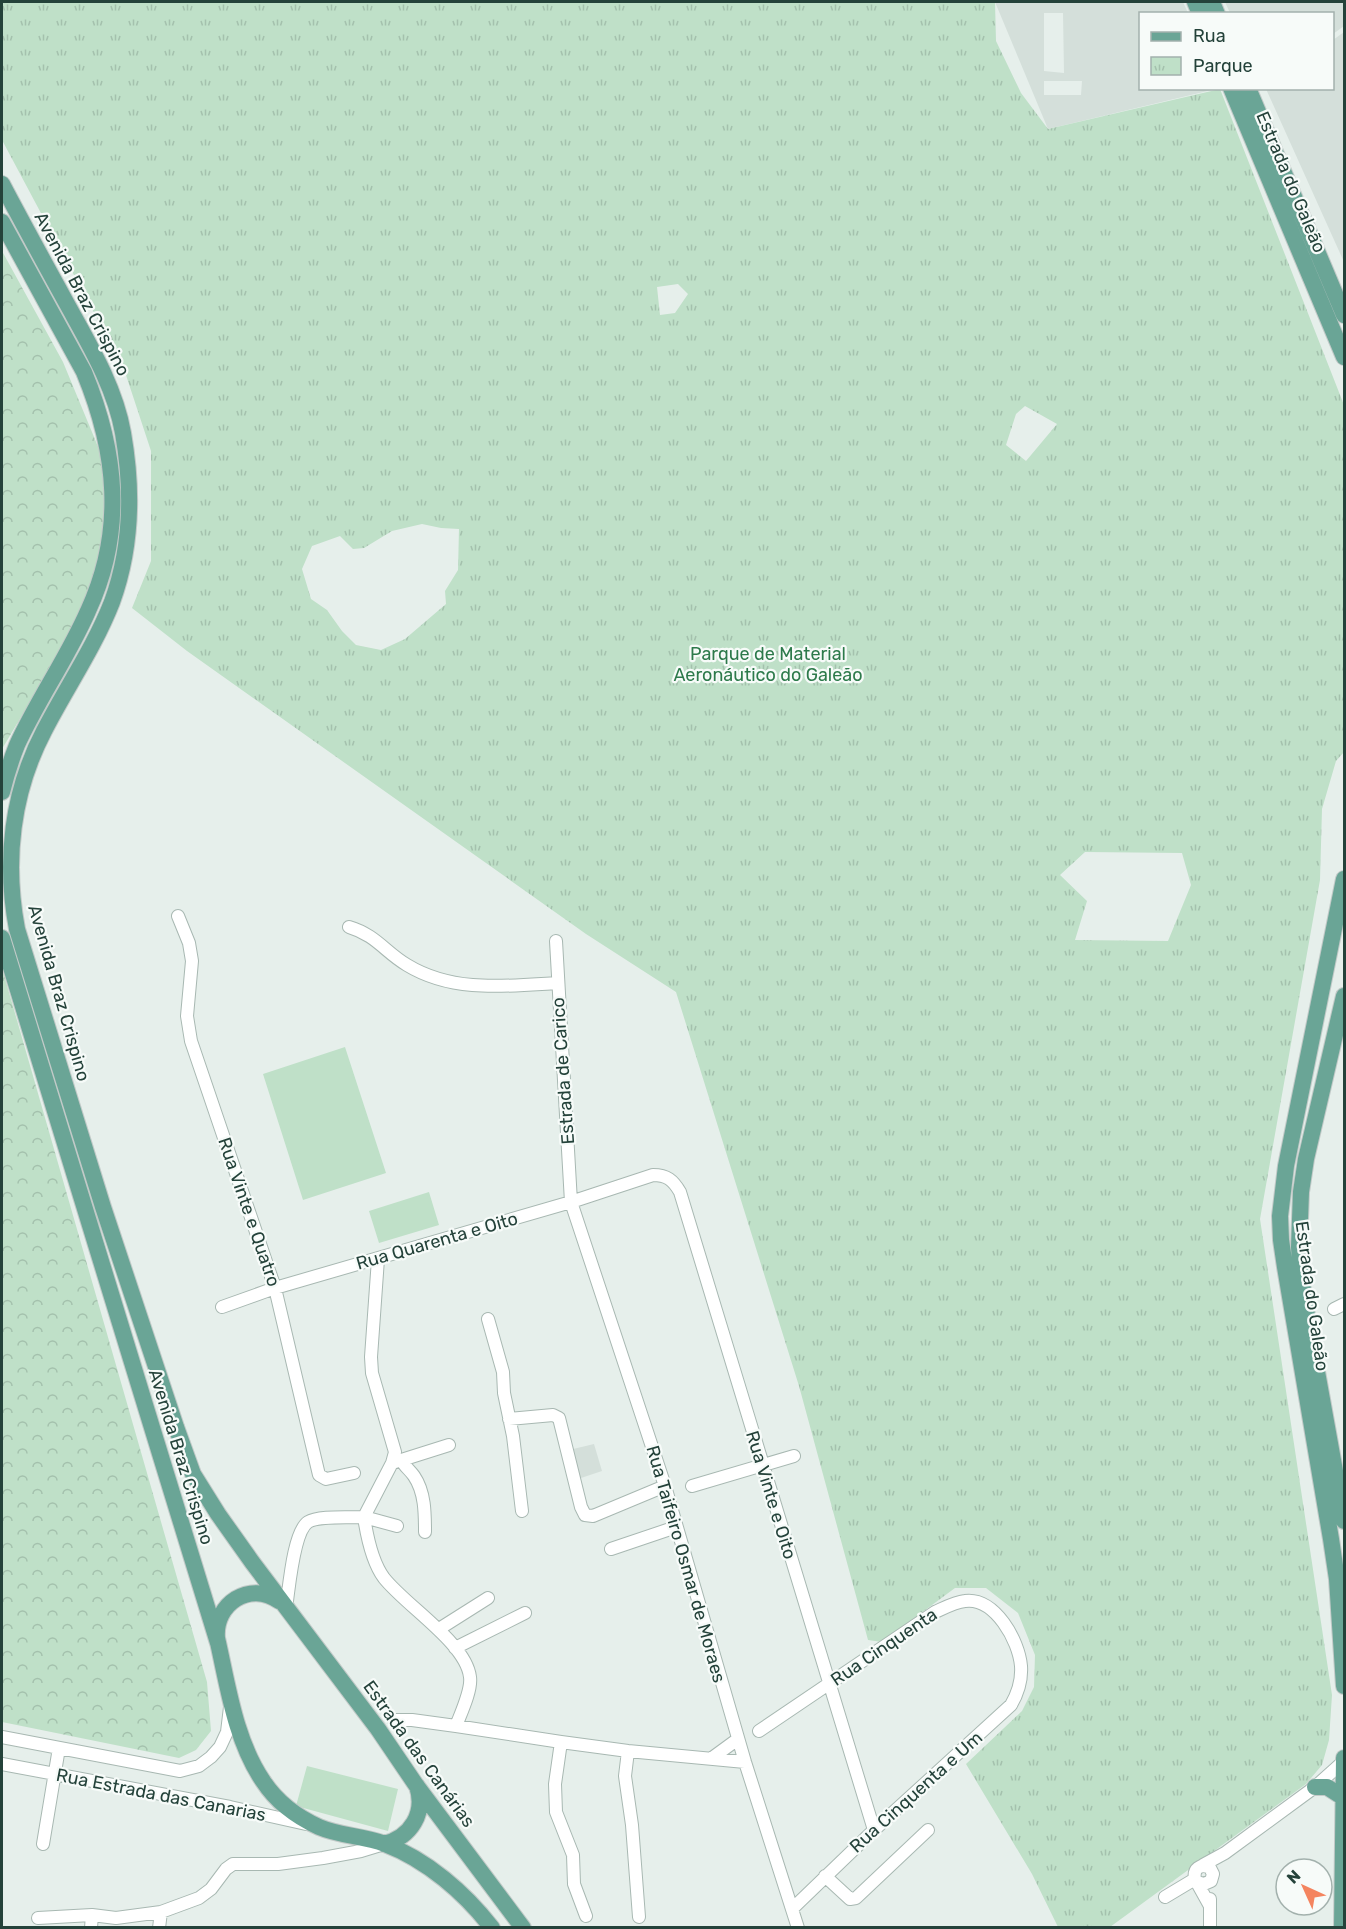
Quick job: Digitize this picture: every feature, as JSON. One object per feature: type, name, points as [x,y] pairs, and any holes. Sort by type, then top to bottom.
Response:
[{"type":"main road","name":"Estrada do Galeão","points":[[1232,90],[1344,357]]},
{"type":"main road","name":"Estrada do Galeão","points":[[1249,90],[1344,315]]},
{"type":"main road","name":"Avenida Braz Crispino","points":[[2,184],[86,337],[106,381],[123,430],[130,487],[127,548],[112,600],[101,628],[32,754],[16,804],[10,877],[14,912],[20,940],[103,1207],[176,1427],[194,1474],[225,1524],[284,1606]]},
{"type":"main road","name":"Avenida Braz Crispino","points":[[2,222],[84,372],[95,398],[110,456],[113,485],[110,543],[89,611],[17,746],[2,792]]},
{"type":"main road","name":"Estrada do Galeão","points":[[1344,879],[1286,1166],[1280,1216],[1284,1267],[1334,1559],[1344,1661],[1344,1686]]},
{"type":"main road","name":"Avenida Braz Crispino","points":[[2,938],[218,1643]]},
{"type":"main road","name":"Estrada do Galeão","points":[[1344,996],[1306,1159],[1301,1192],[1299,1247],[1308,1322],[1344,1521]]},
{"type":"main road","points":[[284,1606],[264,1594],[244,1594],[235,1599],[221,1614],[218,1623],[218,1643],[231,1700],[251,1760],[262,1780],[274,1796],[293,1812],[319,1827],[384,1844],[424,1864],[479,1911],[492,1928]]},
{"type":"main road","name":"Estrada das Canárias","points":[[284,1606],[378,1729],[416,1785],[523,1928]]},
{"type":"main road","points":[[1342,1928],[1344,1760]]},
{"type":"main road","points":[[384,1844],[402,1837],[415,1822],[420,1804],[416,1785]]},
{"type":"main road","points":[[1315,1787],[1327,1787],[1344,1798]]},
{"type":"street","name":"Rua Vinte e Quatro","points":[[178,916],[189,943],[192,961],[187,1016],[191,1041],[275,1288],[319,1475],[326,1479],[354,1473]]},
{"type":"street","points":[[349,927],[364,931],[406,965],[443,982],[483,987],[557,983]]},
{"type":"street","name":"Estrada de Carico","points":[[556,941],[571,1202]]},
{"type":"street","name":"Rua Quarenta e Oito","points":[[222,1306],[275,1288],[571,1202],[653,1175]]},
{"type":"street","name":"Rua Vinte e Oito","points":[[653,1175],[661,1175],[671,1180],[680,1192],[761,1465],[874,1830]]},
{"type":"street","name":"Rua Taifeiro Osmar de Moraes","points":[[571,1202],[665,1486],[744,1762],[798,1928]]},
{"type":"street","points":[[378,1259],[371,1357],[372,1373],[397,1462],[418,1485],[424,1507],[425,1532]]},
{"type":"street","points":[[488,1319],[503,1372],[504,1393],[513,1436],[522,1511]]},
{"type":"street","points":[[509,1419],[553,1415],[559,1418],[585,1515],[593,1516],[665,1486]]},
{"type":"street","points":[[449,1445],[397,1462],[364,1517],[372,1553],[383,1577],[412,1607],[439,1629],[465,1660],[471,1679],[456,1726]]},
{"type":"street","points":[[692,1486],[794,1456]]},
{"type":"street","points":[[284,1606],[297,1541],[307,1523],[317,1519],[364,1517],[397,1526]]},
{"type":"street","points":[[611,1550],[676,1527]]},
{"type":"street","points":[[439,1629],[488,1598]]},
{"type":"street","name":"Rua Cinquenta","points":[[759,1731],[935,1612],[966,1600],[983,1605],[1001,1618],[1013,1637],[1021,1665]]},
{"type":"street","points":[[454,1648],[525,1613]]},
{"type":"street","name":"Rua Cinquenta e Um","points":[[792,1909],[874,1830],[1011,1706],[1020,1682],[1021,1665]]},
{"type":"street","name":"Rua Estrada das Canarias","points":[[2,1737],[180,1771],[199,1766],[220,1747],[227,1732],[231,1700]]},
{"type":"street","points":[[394,1720],[456,1726],[561,1743],[744,1762]]},
{"type":"street","points":[[712,1758],[738,1739]]},
{"type":"street","points":[[561,1743],[555,1784],[556,1812],[574,1858],[574,1884],[586,1916]]},
{"type":"street","points":[[43,1844],[59,1748]]},
{"type":"street","points":[[628,1751],[625,1776],[633,1835],[639,1917]]},
{"type":"street","points":[[1210,1905],[1196,1881],[1195,1872],[1225,1853],[1315,1787],[1344,1760]]},
{"type":"street","name":"Rua Estrada das Canarias","points":[[2,1764],[230,1807],[319,1827]]},
{"type":"street","points":[[825,1876],[845,1896],[850,1899],[856,1898],[928,1830]]},
{"type":"street","points":[[38,1918],[92,1921],[161,1912],[199,1898],[211,1889],[226,1869],[233,1864],[278,1864],[361,1851],[384,1844]]},
{"type":"street","points":[[1165,1897],[1196,1881],[1204,1884],[1212,1878],[1225,1853]]},
{"type":"street","points":[[1203,1865],[1210,1868],[1212,1878],[1210,1928]]},
{"type":"street","points":[[159,1928],[161,1912]]},
{"type":"shaded area","points":[[995,2],[1183,2],[1188,12],[1139,12],[1139,90],[1212,90],[1048,129]],"holes":[[[1044,13],[1063,13],[1064,73],[1044,71]],[[1044,81],[1082,81],[1081,95],[1044,95]]]},
{"type":"shaded area","points":[[1225,2],[1344,2],[1344,26],[1334,33],[1334,12],[1230,12]]},
{"type":"shaded area","points":[[1344,32],[1344,262],[1266,90],[1334,90],[1334,39]]},
{"type":"shaded area","points":[[594,1444],[602,1471],[578,1479],[569,1450]]},
{"type":"green space","name":"Parque de Material Aeronáutico do Galeão","points":[[2,2],[995,2],[996,41],[1021,93],[1048,129],[1220,90],[1344,405],[1344,752],[1336,761],[1322,809],[1320,880],[1260,1219],[1332,1695],[1329,1740],[1322,1765],[1306,1784],[1110,1927],[1058,1927],[1032,1874],[966,1764],[1022,1711],[1034,1687],[1035,1655],[1018,1613],[986,1588],[955,1588],[882,1642],[868,1640],[799,1386],[676,992],[586,934],[187,651],[132,608],[151,561],[151,451],[124,369],[2,140]],"holes":[[[678,284],[688,294],[675,313],[660,315],[657,287]],[[1025,406],[1057,424],[1026,461],[1006,445],[1016,414]],[[422,524],[459,529],[458,570],[445,591],[446,604],[405,639],[381,650],[356,645],[342,631],[327,610],[311,599],[302,569],[312,546],[340,536],[353,549],[364,548],[392,531]],[[1085,852],[1182,853],[1191,885],[1168,941],[1075,940],[1087,901],[1060,875]]]},
{"type":"green space","points":[[2,251],[63,362],[106,466],[103,549],[78,621],[2,749]]},
{"type":"green space","points":[[2,968],[207,1682],[211,1731],[196,1750],[179,1758],[2,1722]]},
{"type":"green space","points":[[345,1047],[386,1173],[303,1200],[263,1074]]},
{"type":"green space","points":[[429,1192],[439,1225],[379,1243],[369,1211]]},
{"type":"green space","points":[[307,1766],[398,1789],[388,1831],[296,1806]]}]
